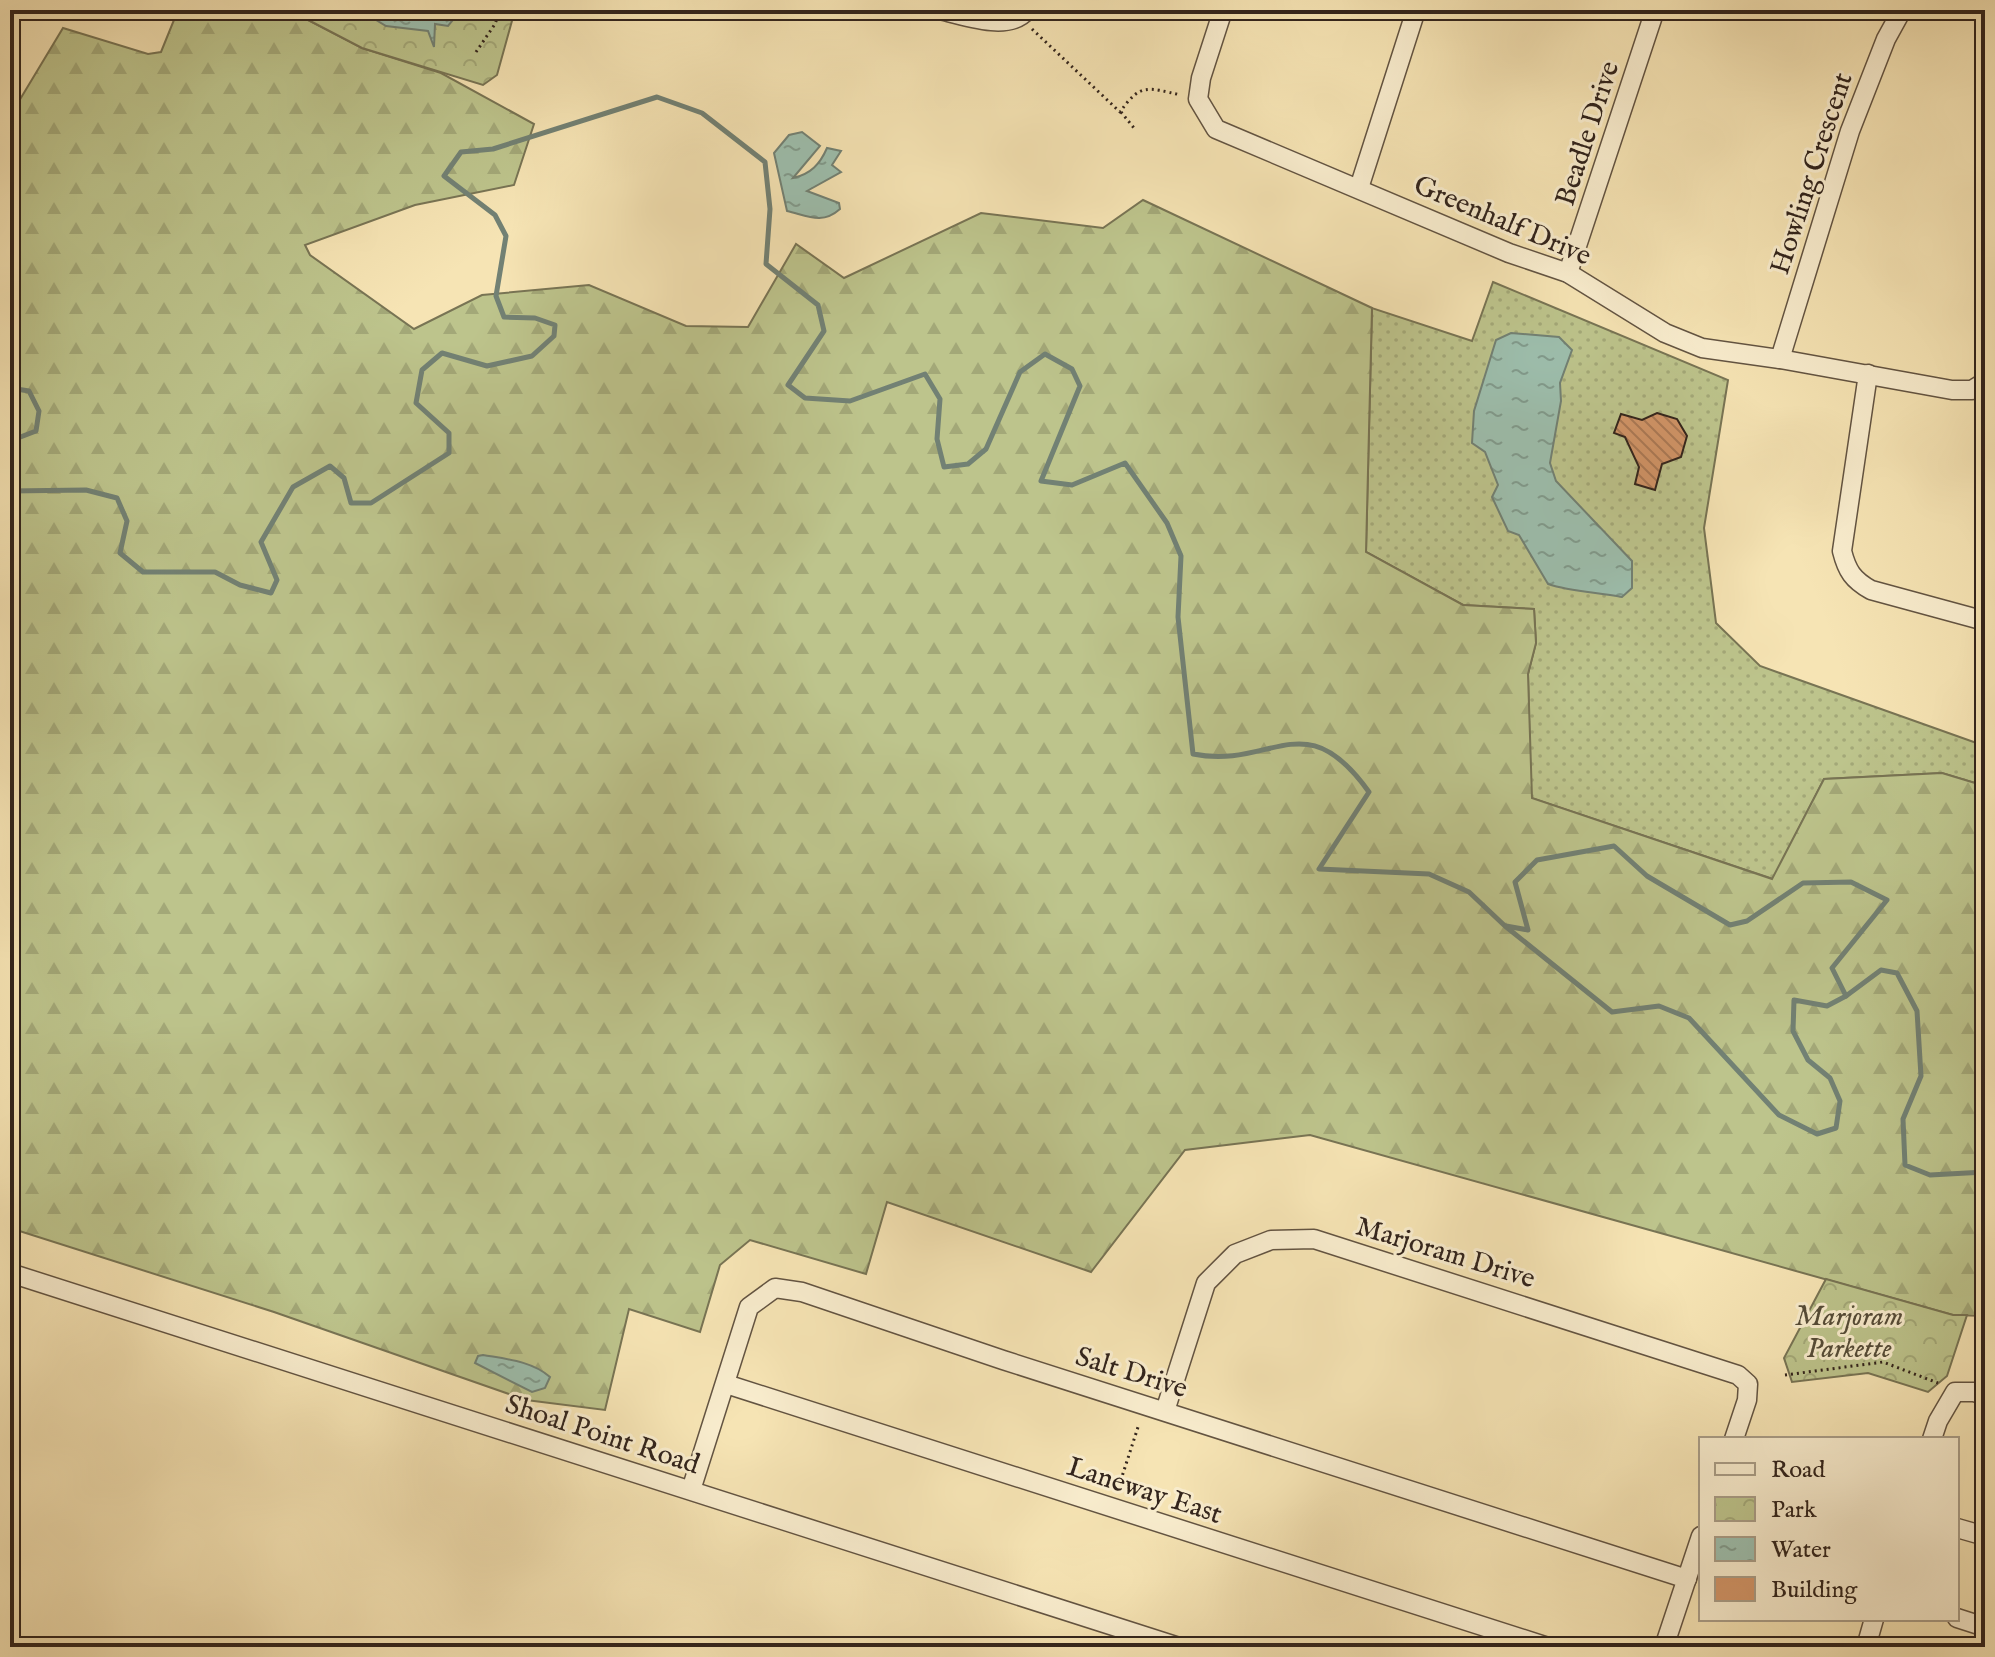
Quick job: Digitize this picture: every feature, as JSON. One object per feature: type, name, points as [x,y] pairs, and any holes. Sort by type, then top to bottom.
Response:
[{"type":"street","points":[[939,10],[1005,22],[1023,14]]},
{"type":"street","points":[[1198,99],[1201,78],[1223,10]]},
{"type":"street","points":[[1359,188],[1416,10]]},
{"type":"street","name":"Beadle Drive","points":[[1568,273],[1655,10]]},
{"type":"street","name":"Howling Crescent","points":[[1780,359],[1850,131],[1886,39],[1902,10]]},
{"type":"street","name":"Greenhalf Drive","points":[[1198,99],[1216,129],[1509,253],[1568,273],[1665,333],[1702,348],[1952,390],[1972,390],[1985,382]]},
{"type":"street","points":[[1868,374],[1842,551],[1847,570],[1856,582],[1871,590],[1985,621]]},
{"type":"street","name":"Marjoram Drive","points":[[1165,1411],[1206,1283],[1235,1254],[1271,1240],[1314,1239],[1738,1375],[1748,1384],[1747,1400],[1735,1437]]},
{"type":"street","name":"Shoal Point Road","points":[[10,1273],[1179,1647]]},
{"type":"street","name":"Salt Drive","points":[[691,1490],[749,1307],[775,1288],[802,1292],[1003,1360],[1687,1579]]},
{"type":"street","name":"Laneway East","points":[[726,1384],[1548,1647]]},
{"type":"street","points":[[1933,1437],[1955,1392],[1985,1395]]},
{"type":"street","points":[[1959,1529],[1985,1536]]},
{"type":"street","points":[[1664,1647],[1699,1542]]},
{"type":"street","points":[[1959,1619],[1985,1627]]},
{"type":"street","points":[[1866,1647],[1873,1621]]},
{"type":"path","points":[[476,52],[495,24],[500,10]]},
{"type":"path","points":[[1023,14],[1134,128]]},
{"type":"path","points":[[1120,112],[1134,93],[1150,88],[1198,99]]},
{"type":"path","points":[[1785,1375],[1883,1362],[1919,1374],[1955,1392]]},
{"type":"path","points":[[1112,1508],[1142,1416]]},
{"type":"green space","points":[[178,10],[289,10],[362,48],[441,73],[534,124],[514,185],[415,205],[305,245],[310,255],[414,329],[482,295],[589,285],[686,326],[748,327],[796,244],[844,278],[981,213],[1103,228],[1143,200],[1372,308],[1366,552],[1463,605],[1534,609],[1536,643],[1528,674],[1532,798],[1772,879],[1824,779],[1942,773],[1985,786],[1985,1316],[1953,1315],[1310,1135],[1185,1150],[1091,1272],[887,1202],[866,1274],[750,1240],[720,1265],[700,1332],[629,1309],[605,1410],[526,1400],[274,1312],[10,1228],[10,116],[63,28],[148,54],[161,52]]},
{"type":"green space","points":[[289,10],[515,10],[497,75],[483,85],[362,48]]},
{"type":"green space","points":[[1493,282],[1728,380],[1704,528],[1716,623],[1760,666],[1985,746],[1985,786],[1942,773],[1824,779],[1773,879],[1531,798],[1528,674],[1536,643],[1534,609],[1463,605],[1366,552],[1372,308],[1472,341]]},
{"type":"green space","name":"Marjoram Parkette","points":[[1826,1279],[1953,1315],[1967,1315],[1947,1376],[1928,1392],[1868,1373],[1792,1382],[1784,1358]]},
{"type":"water","points":[[360,10],[461,10],[448,26],[435,24],[434,47],[428,31],[386,26]]},
{"type":"water","points":[[802,132],[820,146],[793,178],[814,168],[827,148],[841,151],[832,165],[841,172],[807,191],[839,203],[840,209],[827,217],[815,218],[787,211],[774,153],[789,135]]},
{"type":"water","points":[[1511,333],[1559,337],[1572,350],[1560,383],[1561,401],[1550,463],[1556,481],[1632,561],[1632,588],[1622,597],[1548,584],[1519,535],[1508,531],[1492,497],[1498,485],[1485,452],[1472,443],[1474,411],[1496,340]]},
{"type":"water","points":[[478,1356],[527,1364],[550,1377],[545,1388],[532,1392],[475,1363]]},
{"type":"building","points":[[1657,413],[1677,419],[1687,436],[1681,457],[1662,464],[1655,490],[1635,484],[1639,467],[1625,437],[1614,433],[1621,414],[1642,420]]},
{"type":"waterway","points":[[10,491],[86,490],[117,498],[127,521],[120,553],[143,572],[215,572],[240,585],[271,593],[277,580],[261,542],[293,487],[330,466],[344,478],[351,503],[371,503],[449,453],[449,433],[416,403],[422,370],[442,353],[487,366],[532,356],[554,336],[555,325],[535,318],[504,317],[496,296],[506,236],[495,215],[444,176],[461,152],[493,149],[657,97],[702,113],[765,162],[770,209],[766,264],[818,305],[824,331],[788,385],[805,398],[850,401],[925,374],[940,399],[937,439],[944,467],[968,464],[986,449],[1020,372],[1045,354],[1072,369],[1080,386],[1041,481],[1072,485],[1125,463],[1167,523],[1181,556],[1178,617],[1193,754],[1245,754],[1306,744],[1325,750],[1346,765],[1369,792],[1319,869],[1429,874],[1469,892],[1505,926],[1612,1012],[1659,1006],[1689,1018],[1779,1115],[1817,1134],[1836,1128],[1840,1101],[1830,1078],[1808,1060],[1793,1031],[1794,1000],[1827,1006],[1881,970],[1897,973],[1917,1011],[1921,1076],[1903,1119],[1905,1165],[1930,1175],[1985,1172]]},
{"type":"waterway","points":[[10,388],[29,391],[39,411],[36,431],[10,441]]},
{"type":"waterway","points":[[1506,926],[1528,930],[1515,882],[1537,860],[1614,846],[1647,876],[1730,925],[1747,921],[1803,883],[1851,882],[1887,900],[1832,968],[1846,996]]}]
